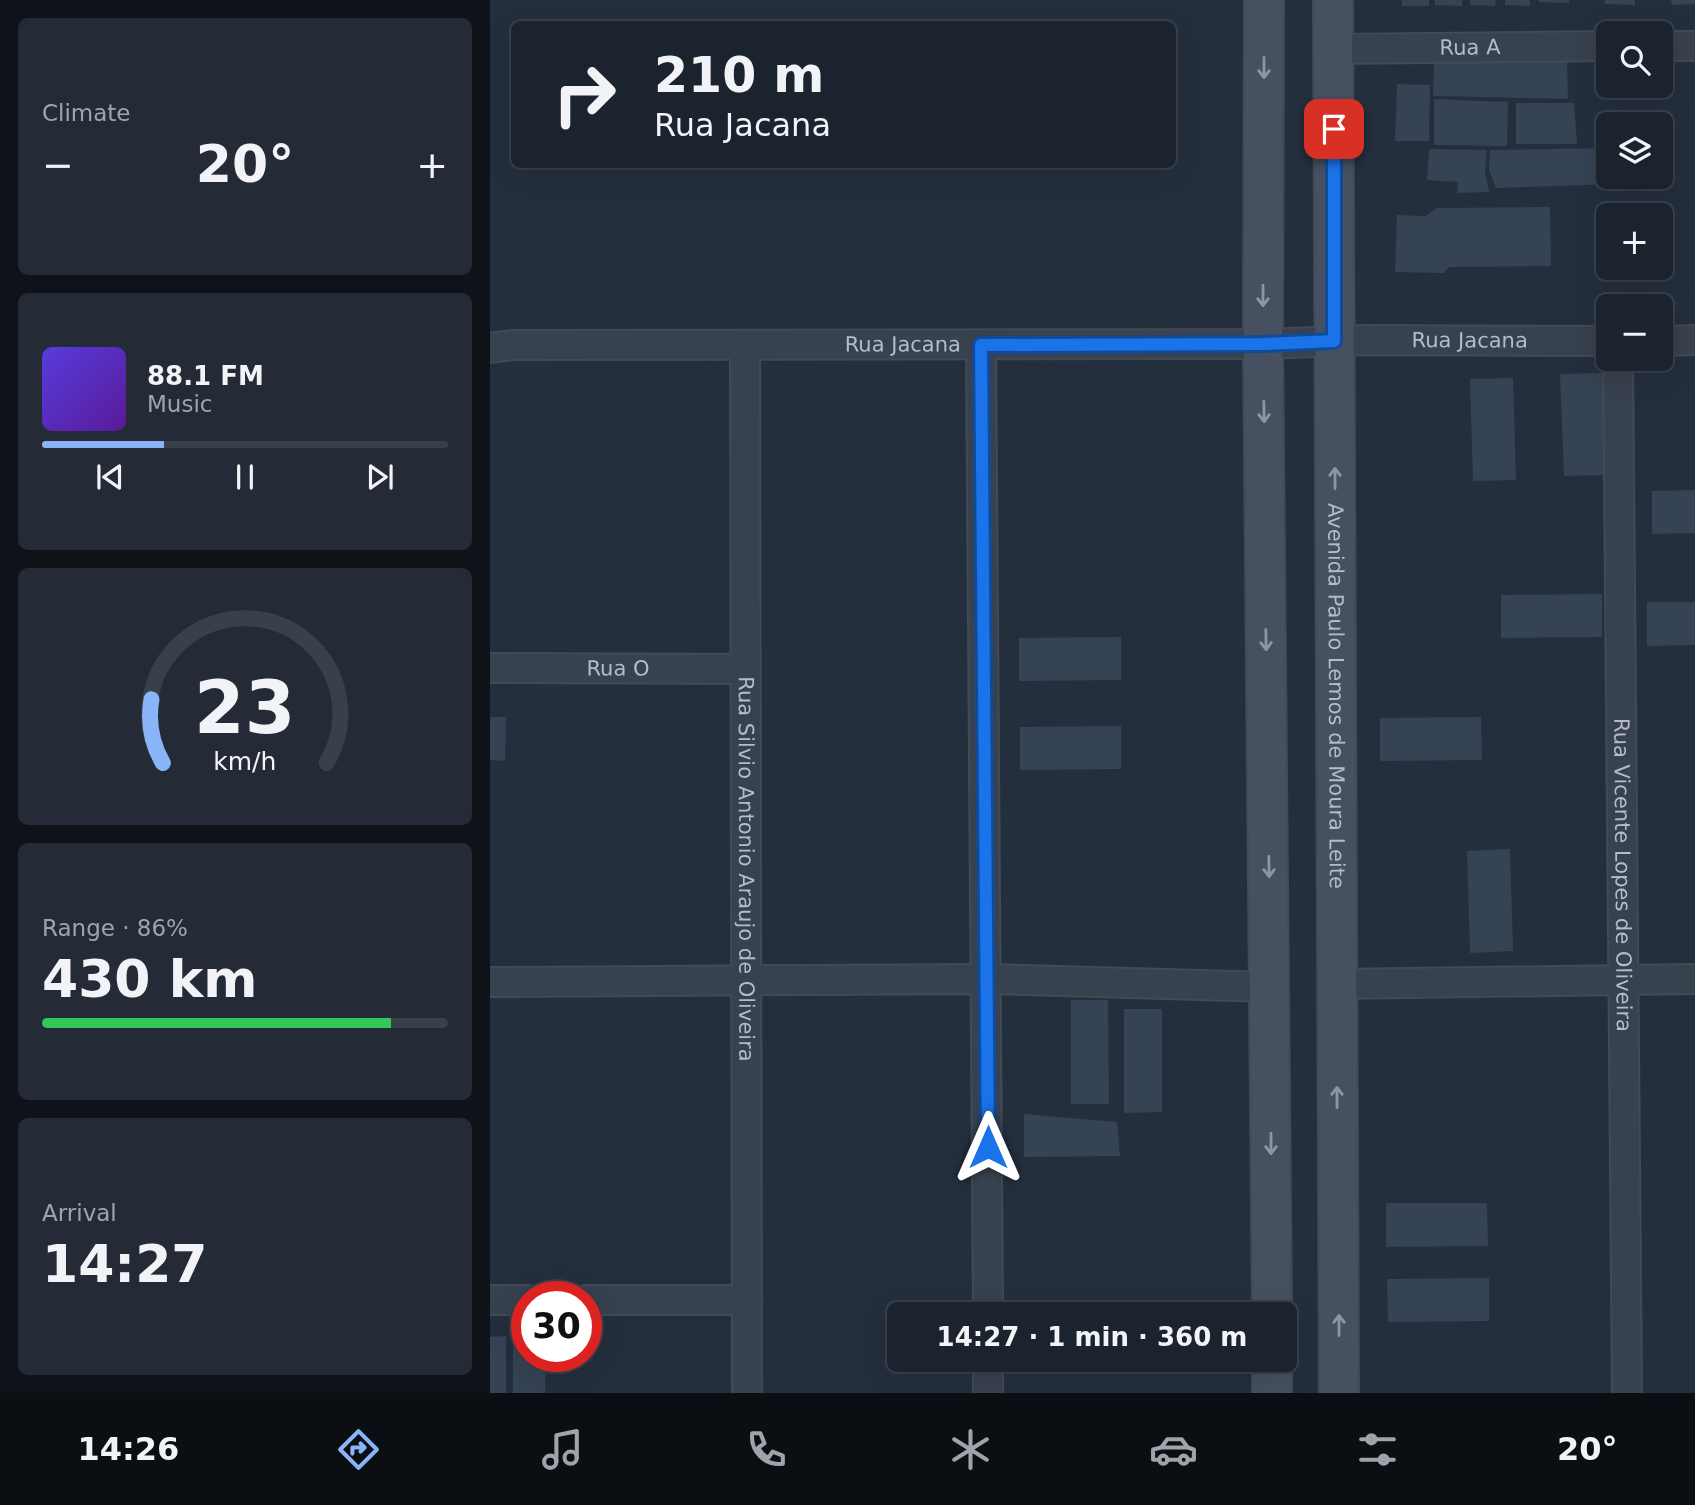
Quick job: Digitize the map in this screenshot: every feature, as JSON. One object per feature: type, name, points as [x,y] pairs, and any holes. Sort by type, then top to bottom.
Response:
[{"type":"street","points":[[1264,0],[1263,344],[1272,1302]]},
{"type":"street","name":"Avenida Paulo Lemos de Moura Leite","points":[[1333,0],[1339,1393]]},
{"type":"street","name":"Rua A","points":[[1334,49],[1596,46]]},
{"type":"street","points":[[1673,46],[1695,46]]},
{"type":"street","points":[[1673,341],[1695,340]]},
{"type":"street","name":"Rua Jacana","points":[[490,348],[513,345],[1596,341]]},
{"type":"street","points":[[981,345],[988,979],[988,1302]]},
{"type":"street","name":"Rua Silvio Antonio Araujo de Oliveira","points":[[745,346],[747,1393]]},
{"type":"street","name":"Rua Vicente Lopes de Oliveira","points":[[1618,371],[1627,1393]]},
{"type":"street","name":"Rua O","points":[[490,668],[744,669]]},
{"type":"street","points":[[490,982],[988,979],[1270,987]]},
{"type":"street","points":[[1336,984],[1695,979]]},
{"type":"street","points":[[490,1300],[511,1300]]},
{"type":"street","points":[[602,1300],[747,1300]]},
{"type":"street","points":[[988,1372],[988,1393]]},
{"type":"street","points":[[1272,1372],[1272,1393]]},
{"type":"building","points":[[1402,0],[1429,0],[1429,6],[1402,6]]},
{"type":"building","points":[[1435,0],[1462,0],[1462,6],[1435,5]]},
{"type":"building","points":[[1470,0],[1496,0],[1495,6],[1470,5]]},
{"type":"building","points":[[1505,0],[1530,0],[1530,6],[1505,5]]},
{"type":"building","points":[[1569,0],[1569,3],[1539,2]]},
{"type":"building","points":[[1605,0],[1635,0],[1635,5],[1605,4]]},
{"type":"building","points":[[1671,0],[1695,0],[1695,4],[1672,5]]},
{"type":"building","points":[[1489,57],[1567,58],[1568,99],[1433,96],[1434,62],[1490,63]]},
{"type":"building","points":[[1397,84],[1430,85],[1429,141],[1395,141]]},
{"type":"building","points":[[1434,99],[1508,102],[1507,146],[1434,145]]},
{"type":"building","points":[[1516,103],[1574,103],[1577,144],[1516,144]]},
{"type":"building","points":[[1596,148],[1596,185],[1496,188],[1489,170],[1490,150]]},
{"type":"building","points":[[1429,149],[1487,150],[1485,171],[1489,192],[1457,193],[1458,182],[1427,180]]},
{"type":"building","points":[[1550,207],[1551,266],[1449,267],[1444,273],[1395,272],[1397,215],[1426,216],[1437,208]]},
{"type":"building","points":[[1603,373],[1606,475],[1564,476],[1560,374]]},
{"type":"building","points":[[1513,378],[1516,480],[1473,481],[1470,379]]},
{"type":"building","points":[[1695,490],[1695,533],[1652,534],[1652,491]]},
{"type":"building","points":[[1602,594],[1602,637],[1501,638],[1501,595]]},
{"type":"building","points":[[1647,602],[1695,602],[1695,645],[1647,646]]},
{"type":"building","points":[[1121,637],[1121,680],[1019,681],[1019,638]]},
{"type":"building","points":[[490,717],[506,717],[505,761],[490,760]]},
{"type":"building","points":[[1481,717],[1482,760],[1380,761],[1380,718]]},
{"type":"building","points":[[1121,726],[1121,769],[1020,770],[1020,727]]},
{"type":"building","points":[[1510,849],[1513,951],[1470,953],[1467,851]]},
{"type":"building","points":[[1071,1000],[1108,1000],[1109,1104],[1071,1104]]},
{"type":"building","points":[[1124,1009],[1162,1009],[1162,1112],[1124,1113]]},
{"type":"building","points":[[1024,1114],[1117,1122],[1120,1156],[1024,1157]]},
{"type":"building","points":[[1386,1203],[1487,1203],[1488,1246],[1386,1247]]},
{"type":"building","points":[[1489,1278],[1489,1321],[1388,1322],[1387,1279]]},
{"type":"building","points":[[506,1336],[506,1393],[490,1393],[490,1337]]},
{"type":"building","points":[[513,1372],[546,1372],[545,1393],[513,1393]]},
{"type":"route","points":[[988,1147],[981,345],[1263,344],[1334,341],[1334,129]]}]
